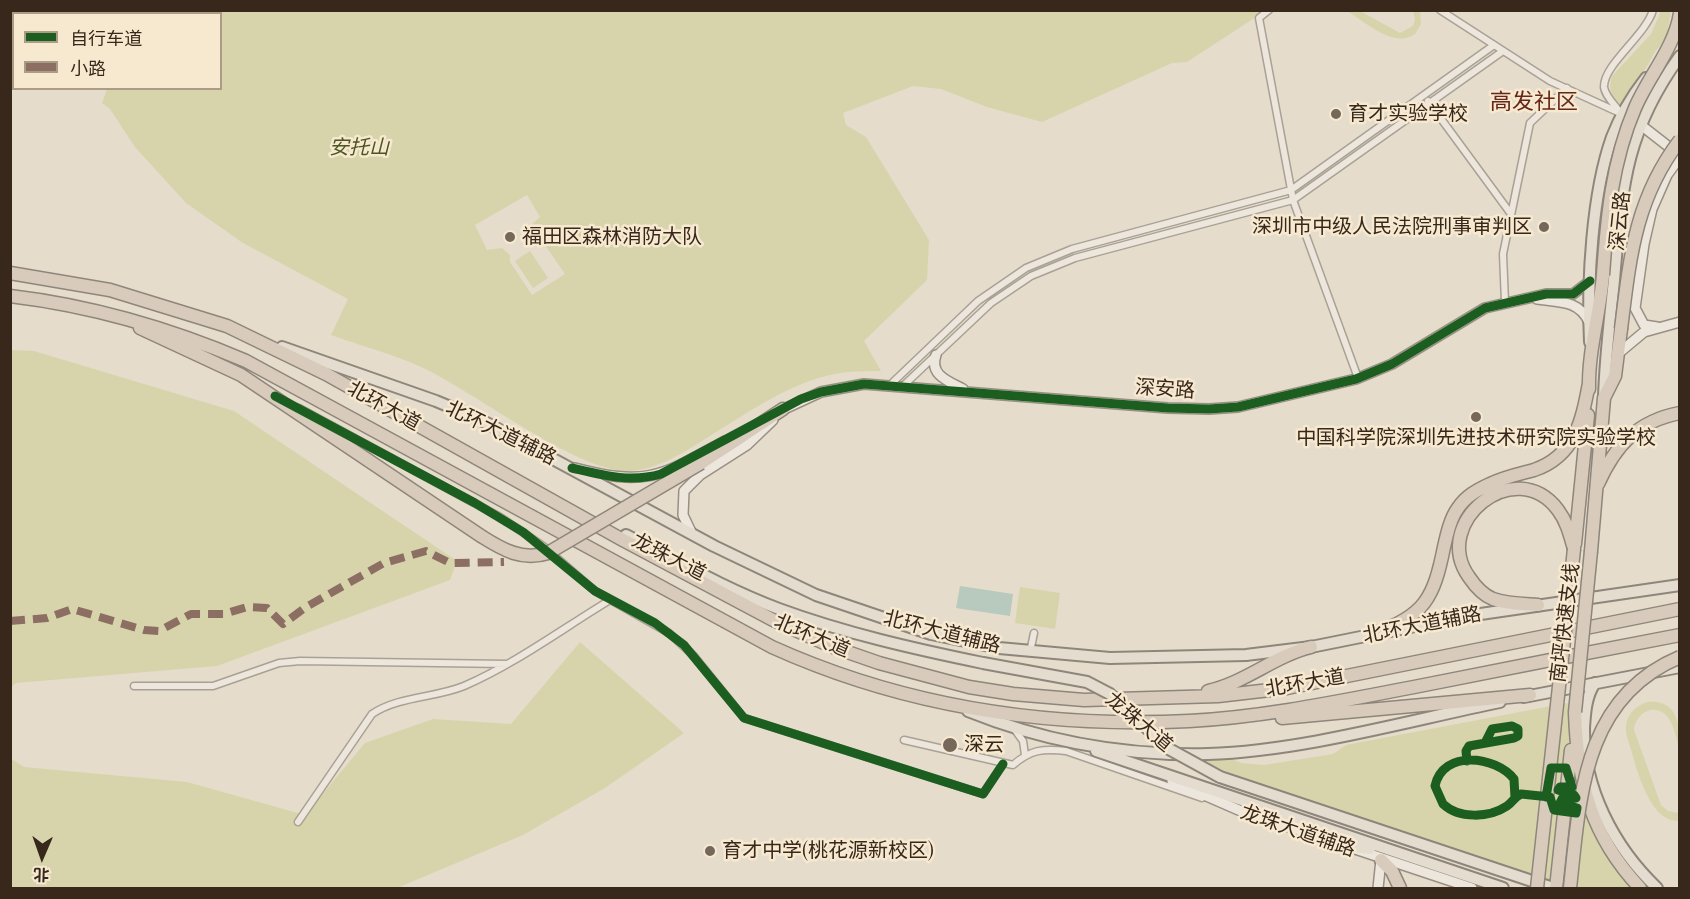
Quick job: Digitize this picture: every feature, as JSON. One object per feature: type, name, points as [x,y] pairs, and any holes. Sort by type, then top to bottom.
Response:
[{"type":"highway","name":"南坪快速支线","points":[[1536,888],[1589,409],[1591,357],[1600,315],[1611,186],[1624,135],[1647,83],[1673,37],[1680,13]]},
{"type":"highway","name":"南坪快速支线","points":[[1555,888],[1575,712],[1604,398],[1612,384],[1620,352],[1632,244],[1640,213],[1652,181],[1680,140]]},
{"type":"highway","name":"北环大道","points":[[10,273],[110,290],[152,301],[259,339],[726,597],[833,647],[940,680],[1013,694],[1083,700],[1170,699],[1287,688],[1680,609]]},
{"type":"highway","name":"北环大道","points":[[10,296],[89,308],[167,329],[246,361],[772,646],[816,667],[866,685],[963,709],[1086,722],[1190,721],[1248,716],[1329,703],[1680,635]]},
{"type":"highway","points":[[89,308],[201,354],[275,396],[481,536],[514,554],[530,556],[548,553],[701,463],[783,409]]},
{"type":"highway","points":[[1375,633],[1400,625],[1426,604],[1438,578],[1456,509],[1469,495],[1500,479],[1548,464],[1567,449],[1581,425],[1589,383]]},
{"type":"highway","points":[[1594,494],[1607,462],[1624,440],[1648,423],[1680,413]]},
{"type":"highway","points":[[1538,605],[1491,598],[1474,585],[1466,574],[1461,555],[1461,537],[1471,514],[1485,498],[1499,492],[1515,489],[1532,491],[1544,497],[1565,520],[1574,549]]},
{"type":"highway","points":[[1170,699],[1228,685],[1285,655],[1311,647]]},
{"type":"highway","points":[[1570,888],[1584,778],[1598,735],[1626,693],[1662,664],[1680,657]]},
{"type":"highway","points":[[1248,716],[1281,718],[1530,696]]},
{"type":"highway","points":[[1575,712],[1576,752],[1581,781],[1591,813],[1610,850],[1640,888]]},
{"type":"highway","points":[[1381,860],[1392,872],[1400,888]]},
{"type":"main road","name":"深云路","points":[[1591,357],[1590,281],[1603,171],[1612,138],[1622,114],[1653,68],[1680,35]]},
{"type":"main road","name":"深云路","points":[[1604,398],[1624,184],[1629,155],[1658,88],[1680,56]]},
{"type":"main road","name":"北环大道辅路","points":[[259,339],[436,401],[479,419],[692,534],[816,595],[931,634],[1030,652],[1100,658],[1246,655],[1311,647],[1375,633],[1538,605],[1680,585]]},
{"type":"main road","name":"龙珠大道","points":[[524,486],[716,581],[780,609],[819,622],[983,663],[1087,682],[1110,694],[1169,748],[1220,777],[1555,888]]},
{"type":"main road","points":[[963,709],[1015,730],[1076,744],[1150,753],[1209,754],[1272,747],[1680,667]]},
{"type":"main road","points":[[1595,683],[1587,702],[1584,724],[1585,762],[1590,780],[1617,838],[1642,874],[1657,888]]},
{"type":"main road","name":"龙珠大道","points":[[1076,744],[1503,888]]},
{"type":"main road","points":[[1346,846],[1391,851]]},
{"type":"street","points":[[1269,10],[1259,18],[1293,200],[1358,378]]},
{"type":"street","points":[[1440,10],[1550,81],[1641,124],[1680,156],[1667,175],[1652,209],[1635,308],[1644,325],[1657,327]]},
{"type":"street","points":[[1622,114],[1605,92],[1606,78],[1646,26],[1653,10]]},
{"type":"street","points":[[890,385],[985,295],[1041,261],[1088,244],[1291,190],[1494,45]]},
{"type":"street","points":[[903,386],[991,303],[1045,269],[1083,256],[1293,200],[1503,51]]},
{"type":"street","points":[[1505,302],[1503,254],[1530,123],[1567,88]]},
{"type":"street","points":[[1424,95],[1511,214]]},
{"type":"street","points":[[1526,298],[1573,294],[1590,281]]},
{"type":"street","points":[[1526,298],[1575,305],[1585,313],[1589,322]]},
{"type":"street","name":"深安路","points":[[572,468],[612,477],[646,478],[672,469],[801,399],[835,388],[864,384],[1209,410],[1252,404],[1358,378],[1392,364],[1481,309],[1526,298]]},
{"type":"street","points":[[1620,352],[1637,336],[1657,327],[1680,322]]},
{"type":"street","points":[[936,355],[934,365],[938,374],[968,392]]},
{"type":"street","points":[[275,396],[500,517],[543,546],[610,600],[656,623],[684,645],[744,718],[983,794],[1003,764]]},
{"type":"street","points":[[692,534],[683,515],[684,491],[700,476],[747,445],[783,409]]},
{"type":"street","points":[[298,822],[372,714],[392,705],[463,686],[507,664],[610,600]]},
{"type":"street","points":[[1030,652],[1034,633]]},
{"type":"street","points":[[134,686],[213,686],[279,663],[300,661],[507,664]]},
{"type":"street","points":[[1015,730],[1023,741],[1024,755]]},
{"type":"street","points":[[904,740],[1013,765],[1024,755],[1044,748],[1065,751],[1242,811]]},
{"type":"street","name":"龙珠大道辅路","points":[[1129,762],[1242,811],[1381,860],[1472,888]]},
{"type":"street","points":[[1378,888],[1381,860]]},
{"type":"green space","name":"安托山","points":[[127,11],[1265,11],[1187,62],[1172,63],[1042,122],[987,107],[941,89],[913,86],[843,113],[846,125],[866,137],[929,240],[927,280],[864,341],[881,371],[841,373],[790,389],[667,461],[631,471],[610,469],[584,460],[526,429],[421,367],[331,335],[348,299],[243,243],[186,203],[135,147],[110,109],[102,103],[107,90],[222,90],[222,12]],"holes":[[[527,195],[540,217],[531,225],[565,274],[532,295],[510,262],[510,255],[502,248],[487,250],[475,225]]]},
{"type":"green space","points":[[1347,11],[1360,11],[1400,33],[1413,26],[1415,19],[1413,11],[1420,11],[1421,24],[1415,34],[1407,38],[1398,38],[1380,32]]},
{"type":"green space","points":[[1661,11],[1671,11],[1666,40],[1656,50],[1627,102],[1619,104],[1611,91],[1612,76],[1651,34]]},
{"type":"green space","points":[[530,251],[548,278],[533,288],[515,261]]},
{"type":"green space","points":[[10,350],[34,351],[234,411],[457,561],[450,580],[217,666],[16,683],[11,687]]},
{"type":"green space","points":[[1020,587],[1060,593],[1055,629],[1015,623]]},
{"type":"green space","points":[[580,642],[684,733],[605,788],[523,835],[397,888],[11,888],[10,758],[24,767],[187,782],[305,815],[365,743],[433,719],[511,724]]},
{"type":"green space","points":[[1583,700],[1581,717],[1607,831],[1596,837],[1607,857],[1634,888],[1563,888],[1267,789],[1202,761],[1232,759],[1241,763],[1264,765],[1333,754],[1346,745]]},
{"type":"green space","points":[[1647,702],[1665,704],[1675,714],[1677,721],[1679,747],[1671,722],[1661,711],[1645,712],[1637,720],[1634,730],[1661,805],[1668,811],[1679,813],[1679,821],[1668,819],[1651,802],[1644,789],[1627,737],[1627,720],[1633,711]]},
{"type":"shaded area","points":[[960,586],[1013,594],[1010,616],[956,608]]},
{"type":"marked path","points":[[10,621],[47,618],[72,609],[144,630],[159,631],[191,614],[224,614],[247,607],[267,608],[283,624],[306,607],[384,563],[426,551],[450,563],[504,562]]},
{"type":"cycle path","points":[[572,468],[627,478],[661,474],[801,399],[821,392],[864,384],[1168,408],[1238,407],[1356,379],[1392,364],[1485,308],[1546,294],[1573,294],[1590,281]]},
{"type":"cycle path","points":[[275,396],[475,503],[523,532],[595,591],[655,623],[684,645],[744,718],[983,794],[1003,764]]},
{"type":"cycle path","points":[[1467,761],[1466,751],[1469,746],[1514,738],[1518,736],[1518,729],[1512,726],[1492,729],[1485,743]]},
{"type":"cycle path","points":[[1515,798],[1514,779],[1506,771],[1483,761],[1459,761],[1448,766],[1440,774],[1435,786],[1443,804],[1466,814],[1492,813],[1507,806],[1521,794],[1550,797],[1554,810],[1576,813],[1577,808],[1560,803],[1562,799],[1576,798],[1574,795],[1558,790],[1560,787],[1572,787],[1566,768],[1551,768],[1546,797]]},
{"type":"place","name":"育才实验学校","points":[[1336,114]]},
{"type":"place","name":"深圳市中级人民法院刑事审判区","points":[[1544,227]]},
{"type":"place","name":"福田区森林消防大队","points":[[510,237]]},
{"type":"place","name":"中国科学院深圳先进技术研究院实验学校","points":[[1476,417]]},
{"type":"place","name":"深云","points":[[950,745]]},
{"type":"place","name":"育才中学(桃花源新校区)","points":[[710,851]]},
{"type":"district","name":"高发社区","points":[[1534,102]]}]
